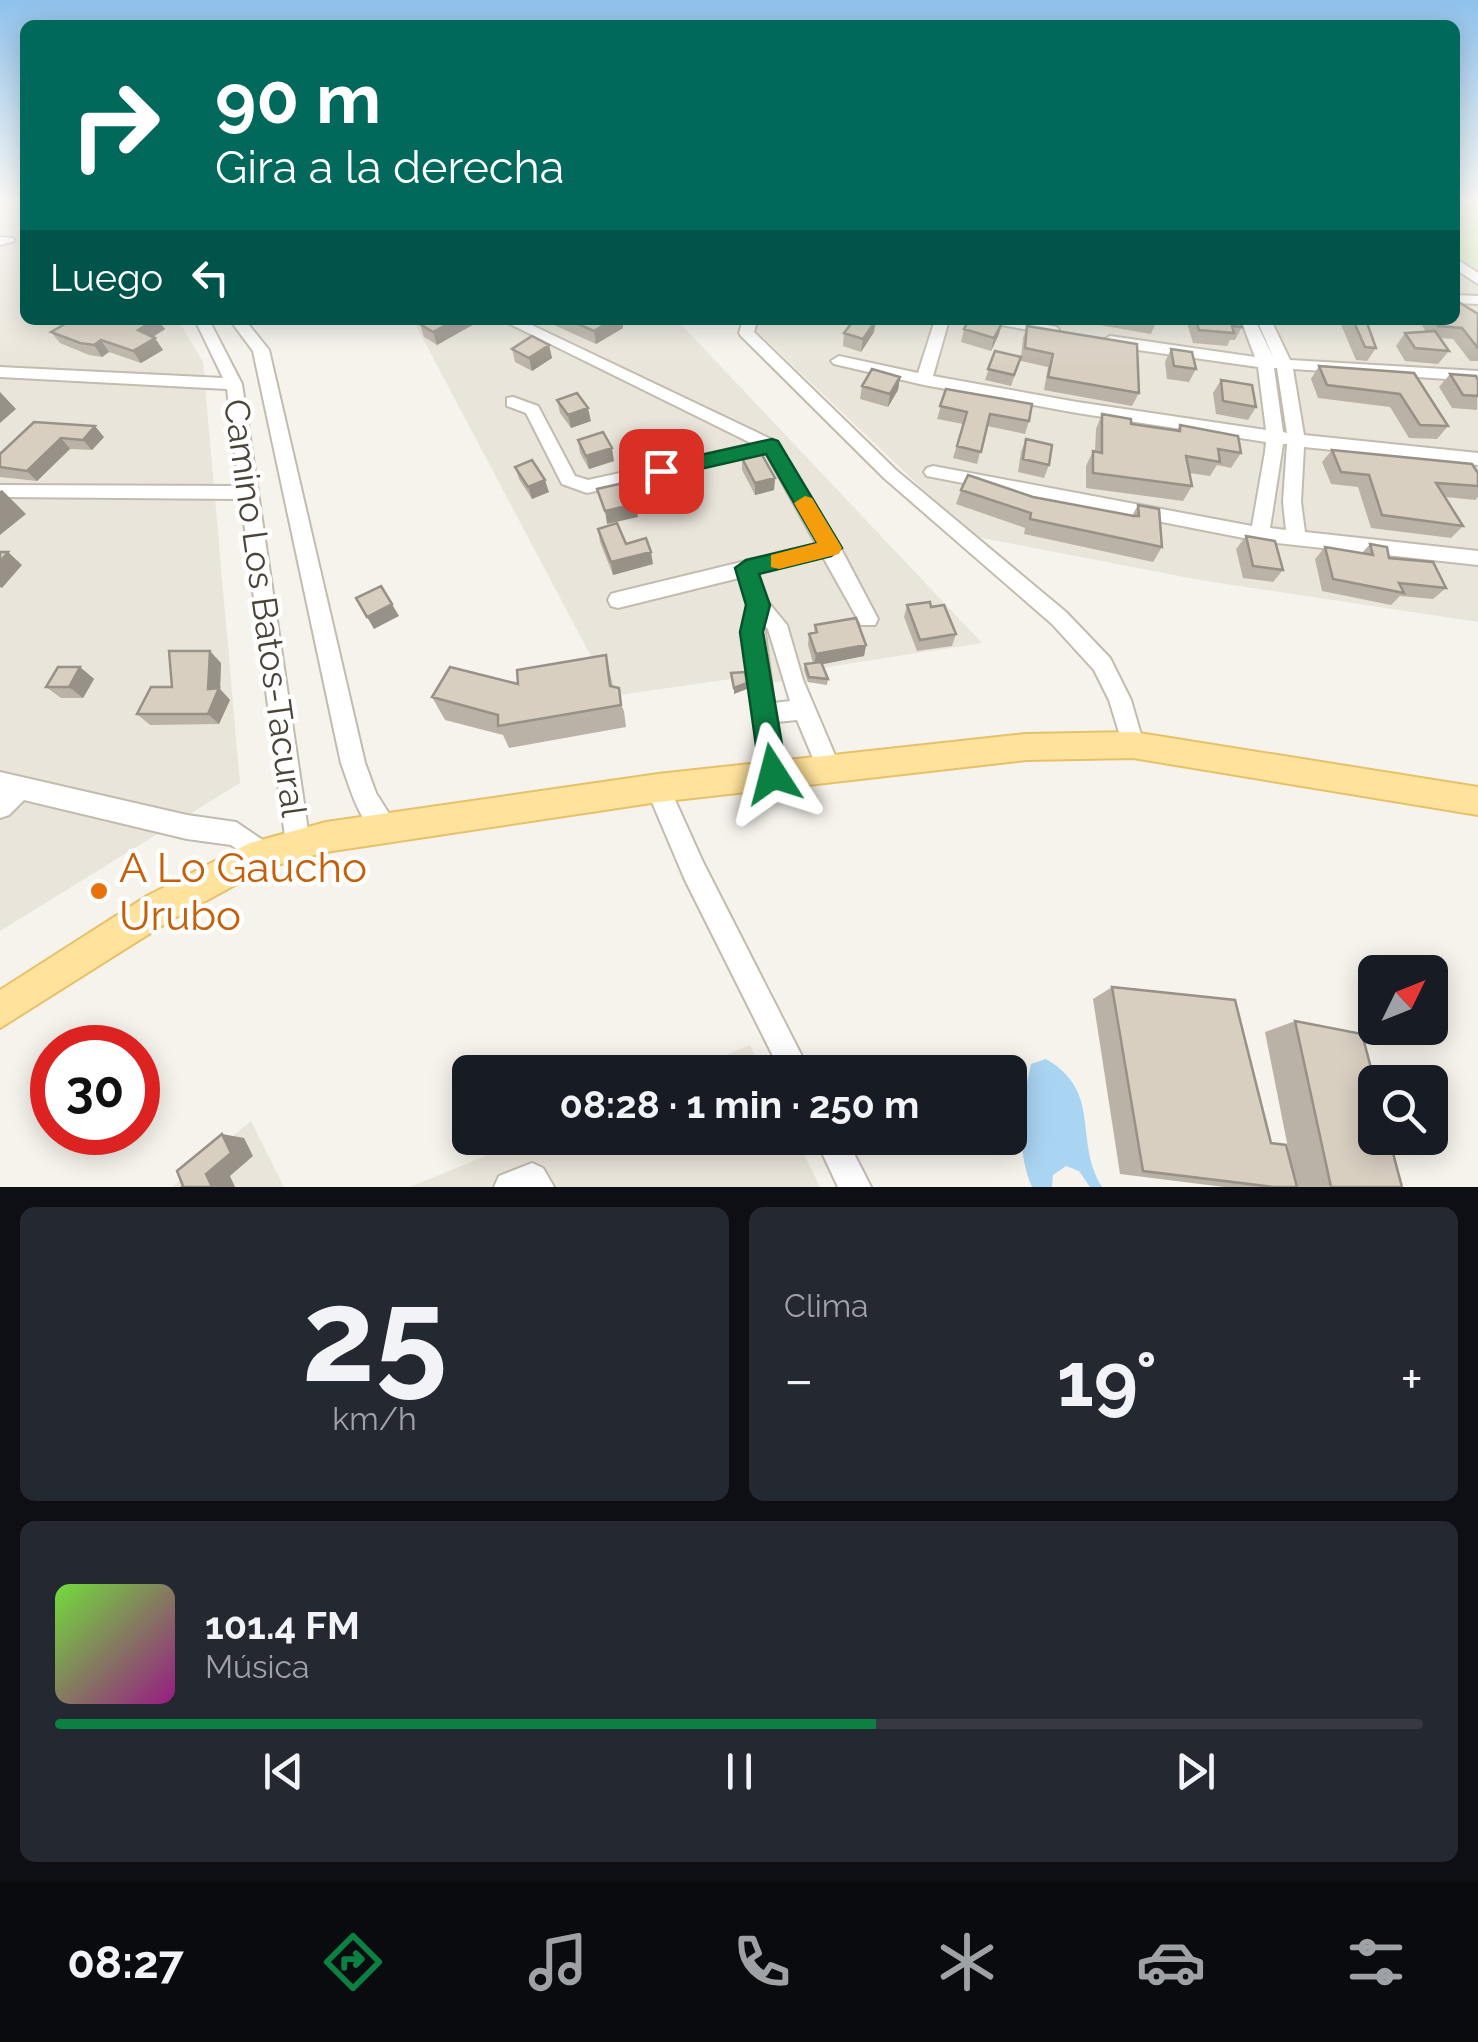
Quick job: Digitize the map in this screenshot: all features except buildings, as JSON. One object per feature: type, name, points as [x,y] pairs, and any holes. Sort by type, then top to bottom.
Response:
[{"type":"main road","points":[[0,1010],[159,908],[261,854],[386,828],[658,788],[1026,748],[1132,746],[1478,801]]},
{"type":"street","name":"Camino Los Batos-Tacural","points":[[204,325],[234,384],[298,844]]},
{"type":"street","name":"Camino Los Batos-Tacural","points":[[242,325],[261,350],[353,762],[367,800],[386,828]]},
{"type":"street","points":[[518,325],[772,446],[868,619]]},
{"type":"street","points":[[748,325],[746,333],[890,474],[1059,618],[1102,664],[1120,700],[1132,746]]},
{"type":"street","points":[[924,380],[940,325]]},
{"type":"street","points":[[1022,325],[1066,333]]},
{"type":"street","points":[[1251,325],[1275,364],[1277,440],[1272,487],[1259,534]]},
{"type":"street","points":[[1265,325],[1296,442],[1290,521],[1298,539]]},
{"type":"street","points":[[1100,339],[1275,364],[1478,376]]},
{"type":"street","points":[[839,361],[1099,414],[1277,440],[1478,459]]},
{"type":"street","points":[[0,372],[234,384]]},
{"type":"street","points":[[513,402],[532,410],[568,480],[587,487],[772,446]]},
{"type":"street","points":[[934,472],[1259,534],[1478,558]]},
{"type":"street","points":[[0,490],[249,494]]},
{"type":"street","points":[[618,600],[831,548]]},
{"type":"street","points":[[746,568],[758,605],[776,624],[828,767]]},
{"type":"street","points":[[758,605],[752,632],[773,774]]},
{"type":"street","points":[[764,714],[804,709]]},
{"type":"street","points":[[0,807],[10,785],[187,827],[236,834],[261,854]]},
{"type":"street","points":[[658,788],[694,872],[787,1055]]},
{"type":"street","points":[[839,1155],[855,1187]]},
{"type":"street","points":[[510,1187],[532,1179],[538,1187]]},
{"type":"shaded area","points":[[0,256],[20,256],[20,325],[181,325],[203,362],[240,783],[0,931]]},
{"type":"shaded area","points":[[1460,256],[1478,256],[1478,622],[1200,580],[972,536],[750,325],[1460,325]]},
{"type":"shaded area","points":[[416,325],[682,325],[982,643],[821,668],[827,685],[791,680],[759,684],[735,694],[731,679],[612,696]]},
{"type":"shaded area","points":[[750,1045],[755,1055],[726,1055]]},
{"type":"shaded area","points":[[251,1121],[284,1187],[172,1187]]},
{"type":"shaded area","points":[[488,1155],[804,1155],[820,1187],[410,1187]]},
{"type":"green space","points":[[1460,256],[1478,256],[1478,269],[1460,258]]},
{"type":"water","points":[[1046,1059],[1075,1086],[1089,1152],[1102,1187],[1090,1187],[1079,1171],[1066,1166],[1053,1175],[1052,1187],[1032,1187],[1023,1155],[1027,1155],[1031,1064]]},
{"type":"slow traffic","points":[[779,561],[831,548],[805,503]]},
{"type":"place","name":"A Lo Gaucho Urubo","points":[[99,891]]},
{"type":"route","points":[[661,471],[772,446],[831,548],[746,568],[758,605],[752,632],[773,774]]}]
